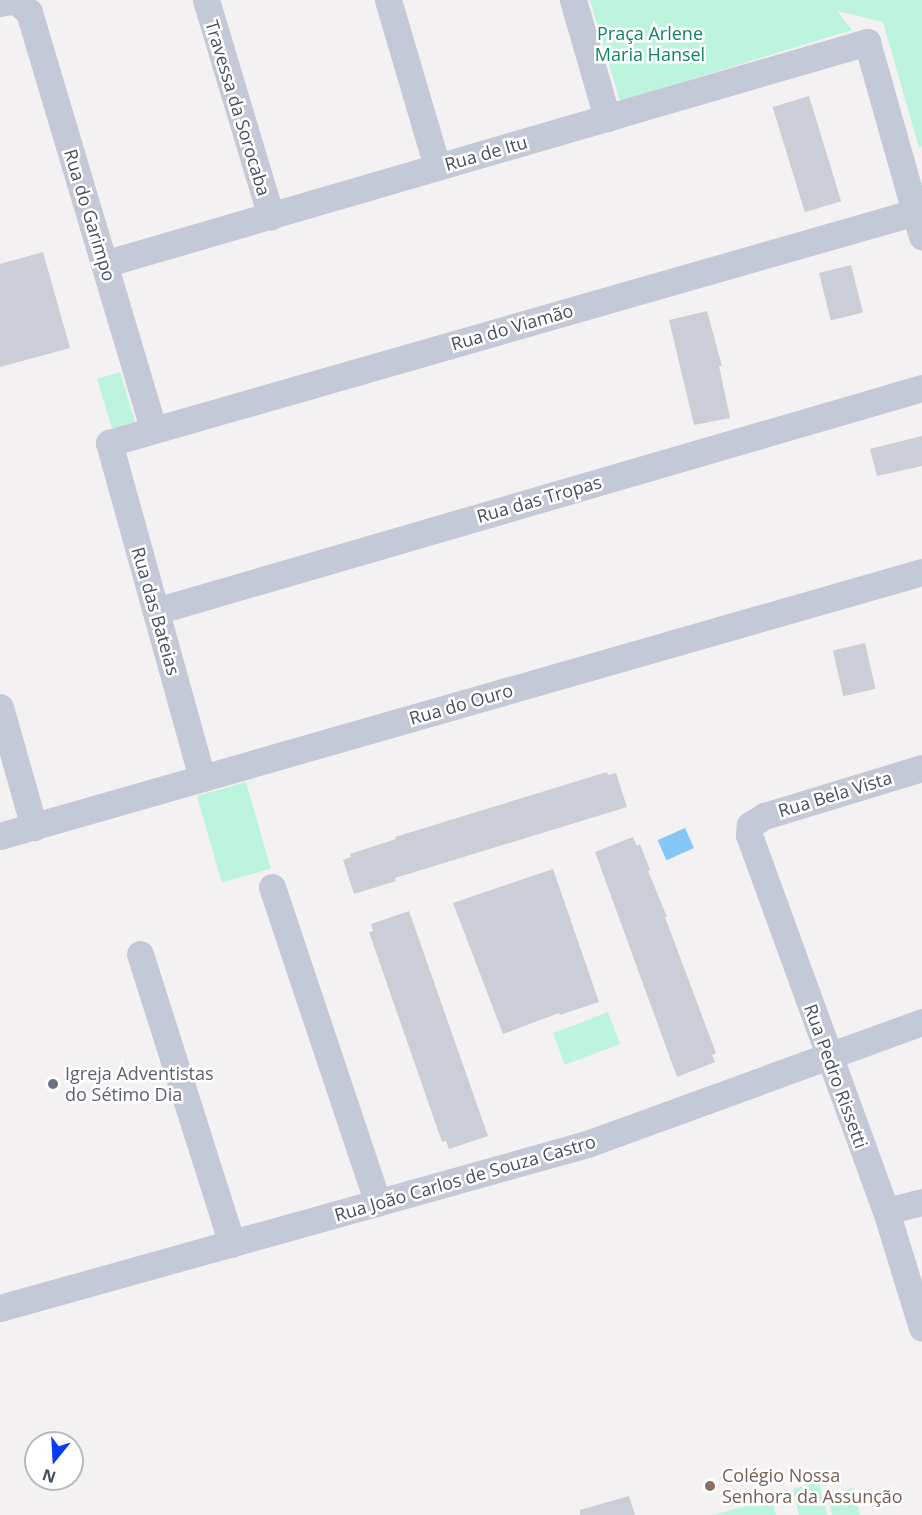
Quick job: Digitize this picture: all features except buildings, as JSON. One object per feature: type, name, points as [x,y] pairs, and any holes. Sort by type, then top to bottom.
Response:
[{"type":"street","name":"Travessa da Sorocaba","points":[[206,0],[271,216]]},
{"type":"street","points":[[388,0],[437,167]]},
{"type":"street","points":[[573,0],[607,118]]},
{"type":"street","name":"Rua do Garimpo","points":[[11,3],[29,12],[153,430]]},
{"type":"street","name":"Rua de Itu","points":[[104,264],[867,42],[917,203]]},
{"type":"street","name":"Rua do Viamão","points":[[109,443],[917,203]]},
{"type":"street","name":"Rua das Tropas","points":[[156,611],[922,387]]},
{"type":"street","name":"Rua das Bateias","points":[[109,443],[202,778]]},
{"type":"street","name":"Rua do Ouro","points":[[0,836],[922,572]]},
{"type":"street","points":[[0,707],[34,827]]},
{"type":"street","name":"Rua Bela Vista","points":[[750,825],[764,816],[922,768]]},
{"type":"street","name":"Rua Pedro Rissetti","points":[[750,825],[750,842],[886,1211],[922,1328]]},
{"type":"street","points":[[272,887],[378,1203]]},
{"type":"street","points":[[140,954],[232,1244]]},
{"type":"street","name":"Rua João Carlos de Souza Castro","points":[[0,1308],[587,1144],[922,1022]]},
{"type":"street","points":[[886,1211],[922,1202]]},
{"type":"green space","name":"Praça Arlene Maria Hansel","points":[[590,0],[922,0],[922,146],[919,148],[883,22],[837,11],[852,30],[620,101]]},
{"type":"green space","points":[[120,372],[135,422],[112,429],[97,379]]},
{"type":"green space","points":[[246,782],[271,869],[222,883],[197,796]]},
{"type":"green space","points":[[608,1012],[620,1044],[565,1065],[553,1033]]},
{"type":"green space","points":[[819,1482],[827,1515],[799,1515],[793,1489]]},
{"type":"green space","points":[[853,1488],[860,1515],[832,1515],[827,1495]]},
{"type":"green space","points":[[771,1499],[776,1515],[713,1515]]},
{"type":"water","points":[[685,828],[694,848],[667,860],[658,840]]},
{"type":"place","name":"Igreja Adventistas do Sétimo Dia","points":[[53,1084]]},
{"type":"place","name":"Colégio Nossa Senhora da Assunção","points":[[710,1486]]}]
